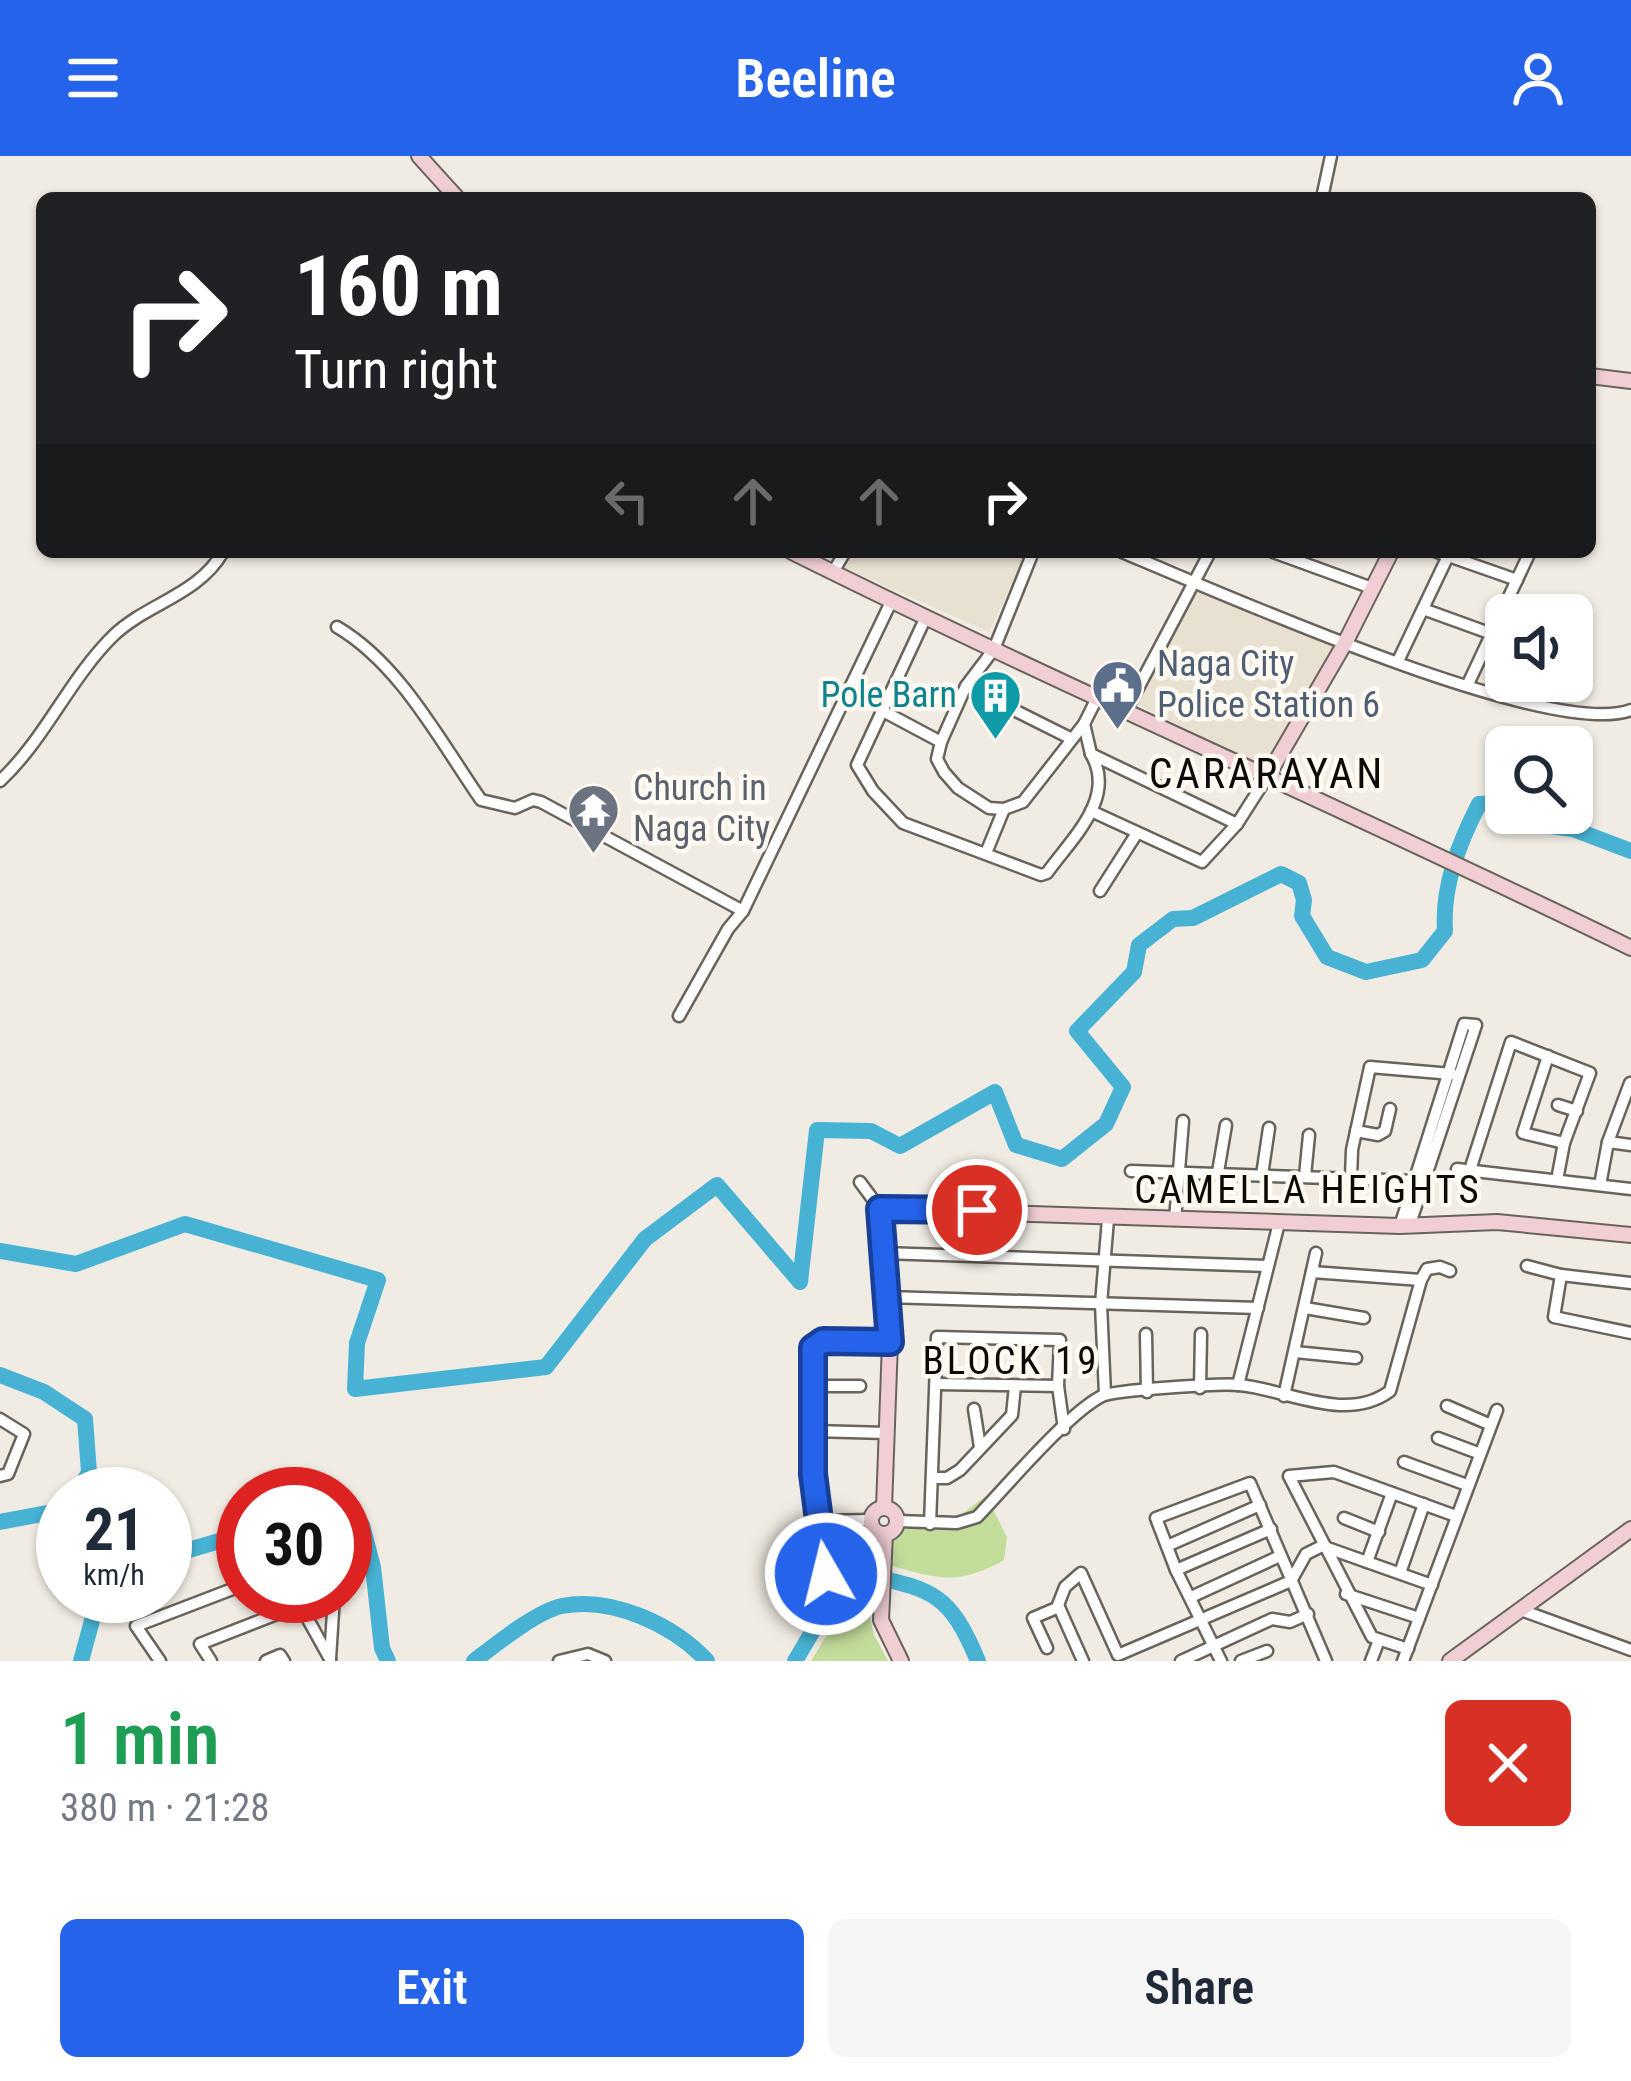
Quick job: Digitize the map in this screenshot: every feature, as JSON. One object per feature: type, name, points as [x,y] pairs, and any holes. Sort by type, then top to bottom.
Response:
[{"type":"street","points":[[419,156],[452,192]]},
{"type":"street","points":[[1323,192],[1331,156]]},
{"type":"street","points":[[1596,377],[1631,381]]},
{"type":"street","points":[[0,781],[49,722],[86,664],[119,630],[182,594],[219,558]]},
{"type":"street","points":[[804,558],[926,619],[1447,857],[1631,948]]},
{"type":"street","points":[[833,572],[841,558]]},
{"type":"street","points":[[1031,558],[994,649],[966,686],[940,742],[938,759],[958,788],[989,808],[1023,802],[1084,724],[1098,696]]},
{"type":"street","points":[[1137,558],[1345,643],[1515,702],[1612,717],[1631,710]]},
{"type":"street","points":[[1127,709],[1207,558]]},
{"type":"street","points":[[1290,558],[1372,588]]},
{"type":"street","points":[[1091,811],[1202,862],[1237,824],[1268,777],[1388,558]]},
{"type":"street","points":[[1398,662],[1442,558]]},
{"type":"street","points":[[1454,558],[1517,580]]},
{"type":"street","points":[[1511,594],[1527,558]]},
{"type":"street","points":[[679,1016],[743,911],[891,602]]},
{"type":"street","points":[[1423,609],[1485,631]]},
{"type":"street","points":[[926,619],[857,765],[873,791],[903,823],[1041,875],[1091,811],[1101,780],[1084,724]]},
{"type":"street","points":[[337,627],[363,643],[402,687],[481,800],[515,808],[533,800],[541,802],[743,911]]},
{"type":"street","points":[[1468,684],[1485,649]]},
{"type":"street","points":[[966,686],[1070,738]]},
{"type":"street","points":[[881,710],[940,742]]},
{"type":"street","points":[[1090,754],[1237,824]]},
{"type":"street","points":[[986,853],[1004,808]]},
{"type":"street","points":[[1100,891],[1137,833]]},
{"type":"street","points":[[1557,1180],[1564,1143],[1590,1073],[1510,1042],[1463,1170],[1631,1189]]},
{"type":"street","points":[[1548,1056],[1523,1133],[1564,1143]]},
{"type":"street","points":[[1351,1178],[1370,1067],[1454,1075],[1405,1225]]},
{"type":"street","points":[[1600,1185],[1608,1142],[1625,1109],[1630,1083]]},
{"type":"street","points":[[1558,1105],[1576,1111]]},
{"type":"street","points":[[1356,1131],[1378,1135],[1385,1131],[1389,1113],[1360,1112]]},
{"type":"street","points":[[1175,1220],[1183,1121]]},
{"type":"street","points":[[1218,1172],[1226,1125]]},
{"type":"street","points":[[1262,1175],[1269,1128]]},
{"type":"street","points":[[1305,1176],[1309,1135]]},
{"type":"street","points":[[1608,1142],[1631,1145]]},
{"type":"street","points":[[1131,1171],[1418,1182]]},
{"type":"street","points":[[977,1210],[980,1173]]},
{"type":"street","points":[[860,1182],[880,1209],[887,1297],[890,1342],[884,1508]]},
{"type":"street","points":[[880,1209],[1108,1219],[1405,1225],[1497,1222],[1631,1235]]},
{"type":"street","points":[[1105,1394],[1101,1304],[1108,1219]]},
{"type":"street","points":[[1238,1385],[1279,1222]]},
{"type":"street","points":[[1284,1396],[1316,1252]]},
{"type":"street","points":[[883,1253],[1267,1266]]},
{"type":"street","points":[[1527,1266],[1631,1283]]},
{"type":"street","points":[[897,1521],[957,1523],[977,1517],[1105,1394],[1238,1385],[1348,1405],[1378,1400],[1390,1391],[1427,1269],[1450,1271]]},
{"type":"street","points":[[1312,1272],[1421,1280]]},
{"type":"street","points":[[1562,1274],[1554,1317],[1631,1333]]},
{"type":"street","points":[[887,1297],[1258,1309]]},
{"type":"street","points":[[1305,1308],[1364,1318]]},
{"type":"street","points":[[1146,1334],[1148,1392]]},
{"type":"street","points":[[1199,1388],[1201,1334]]},
{"type":"street","points":[[930,1524],[937,1337],[1060,1340],[1058,1386],[1064,1429]]},
{"type":"street","points":[[826,1574],[813,1474],[813,1348],[817,1342],[890,1342]]},
{"type":"street","points":[[1295,1352],[1356,1358]]},
{"type":"street","points":[[936,1384],[1058,1386]]},
{"type":"street","points":[[812,1385],[860,1386]]},
{"type":"street","points":[[932,1478],[947,1478],[960,1470],[1012,1415],[1015,1386]]},
{"type":"street","points":[[1447,1406],[1490,1424]]},
{"type":"street","points":[[974,1409],[980,1447]]},
{"type":"street","points":[[1456,1516],[1334,1472],[1289,1476],[1372,1637],[1405,1655],[1497,1410]]},
{"type":"street","points":[[0,1419],[24,1434],[4,1475]]},
{"type":"street","points":[[813,1431],[886,1433]]},
{"type":"street","points":[[1438,1438],[1478,1453]]},
{"type":"street","points":[[1403,1462],[1467,1485]]},
{"type":"street","points":[[1221,1661],[1156,1518],[1250,1483],[1326,1661]]},
{"type":"street","points":[[1367,1562],[1392,1493]]},
{"type":"street","points":[[1400,1574],[1424,1504]]},
{"type":"street","points":[[1167,1546],[1260,1505]]},
{"type":"street","points":[[871,1520],[877,1510],[891,1511],[897,1521],[885,1534]]},
{"type":"street","points":[[1344,1518],[1378,1532]]},
{"type":"street","points":[[819,1521],[871,1520]]},
{"type":"street","points":[[871,1520],[875,1530],[885,1534]]},
{"type":"street","points":[[824,1554],[836,1550],[838,1521]]},
{"type":"street","points":[[1176,1570],[1271,1529]]},
{"type":"street","points":[[1450,1661],[1631,1529]]},
{"type":"street","points":[[885,1534],[880,1599],[886,1638],[902,1661]]},
{"type":"street","points":[[1084,1661],[1059,1607],[1065,1587],[1081,1573],[1118,1654],[1291,1581],[1306,1554],[1322,1546],[1432,1585]]},
{"type":"street","points":[[1191,1597],[1280,1556]]},
{"type":"street","points":[[1346,1594],[1419,1618]]},
{"type":"street","points":[[160,1661],[136,1626],[216,1595]]},
{"type":"street","points":[[211,1661],[200,1644],[300,1605],[329,1660]]},
{"type":"street","points":[[1047,1648],[1033,1618],[1059,1607]]},
{"type":"street","points":[[1521,1610],[1631,1650]]},
{"type":"street","points":[[1181,1661],[1272,1619],[1290,1622],[1308,1614]]},
{"type":"street","points":[[329,1660],[332,1623]]},
{"type":"street","points":[[1371,1661],[1379,1640]]},
{"type":"street","points":[[1241,1661],[1267,1651]]},
{"type":"street","points":[[266,1661],[280,1654],[284,1661]]},
{"type":"street","points":[[559,1661],[587,1654],[604,1661]]},
{"type":"shaded area","points":[[848,558],[1024,558],[989,632],[843,567]]},
{"type":"shaded area","points":[[1197,588],[1338,646],[1267,770],[1136,704]]},
{"type":"green space","points":[[986,1496],[1007,1537],[1004,1560],[959,1577],[885,1564],[890,1536],[899,1527],[916,1519],[955,1519]]},
{"type":"green space","points":[[867,1605],[874,1635],[888,1661],[811,1661],[830,1630]]},
{"type":"waterway","points":[[0,1251],[76,1264],[185,1224],[378,1280],[357,1343],[355,1389],[546,1367],[645,1239],[717,1185],[800,1282],[817,1130],[871,1131],[900,1146],[995,1092],[1016,1145],[1062,1159],[1106,1124],[1123,1087],[1077,1031],[1134,972],[1139,945],[1173,919],[1193,918],[1281,874],[1299,883],[1302,916],[1327,957],[1366,972],[1422,960],[1445,931],[1453,865],[1479,804],[1485,804]]},
{"type":"waterway","points":[[1586,834],[1631,851]]},
{"type":"waterway","points":[[0,1375],[44,1392],[85,1419],[89,1467]]},
{"type":"waterway","points":[[0,1522],[36,1515]]},
{"type":"waterway","points":[[192,1549],[216,1542]]},
{"type":"waterway","points":[[372,1563],[382,1648],[388,1661]]},
{"type":"waterway","points":[[795,1661],[840,1585],[863,1574],[936,1598],[958,1621],[978,1661]]},
{"type":"waterway","points":[[474,1661],[541,1614],[581,1604],[641,1616],[677,1636],[707,1661]]},
{"type":"waterway","points":[[81,1661],[91,1623]]},
{"type":"place","name":"Naga City Police Station 6","points":[[1118,731]]},
{"type":"place","name":"Pole Barn","points":[[996,741]]},
{"type":"place","name":"Church in Naga City","points":[[594,855]]},
{"type":"district","name":"CARARAYAN","points":[[1267,773]]},
{"type":"district","name":"CAMELLA HEIGHTS","points":[[1308,1190]]},
{"type":"district","name":"BLOCK 19","points":[[1011,1361]]},
{"type":"route","points":[[826,1574],[813,1474],[813,1348],[823,1341],[890,1342],[880,1209],[977,1210]]}]
